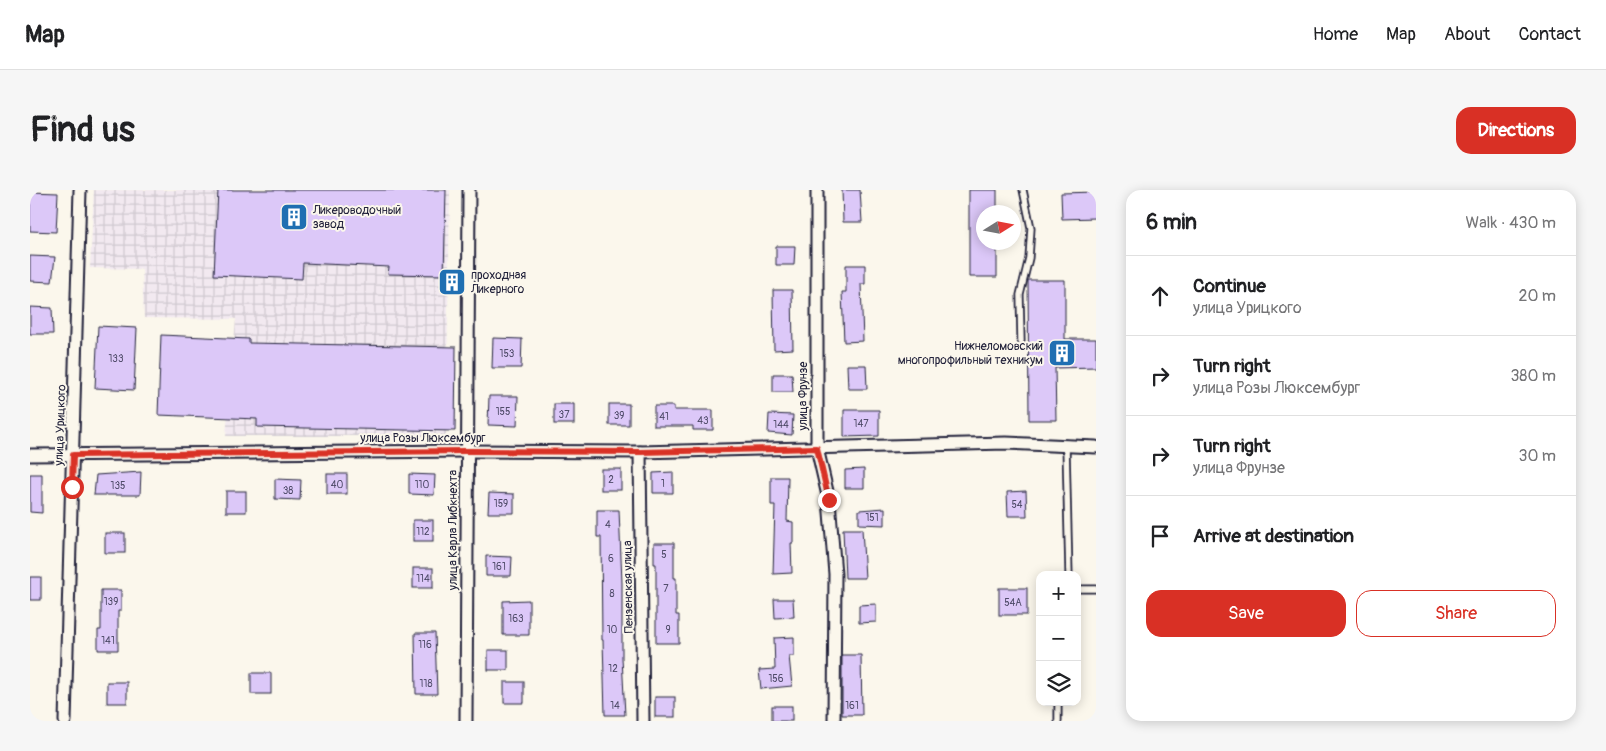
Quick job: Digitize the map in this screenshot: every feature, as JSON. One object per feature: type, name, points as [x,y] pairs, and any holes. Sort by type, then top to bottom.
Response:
[{"type":"street","name":"улица Урицкого","points":[[65,721],[80,190]]},
{"type":"street","name":"улица Карла Либкнехта","points":[[466,721],[466,451],[469,190]]},
{"type":"street","name":"улица Фрунзе","points":[[817,190],[817,448],[829,500],[835,574],[834,721]]},
{"type":"street","name":"улица Розы Люксембург","points":[[30,455],[466,451],[640,452],[1006,443],[1096,447]]},
{"type":"street","name":"Пензенская улица","points":[[640,452],[643,721]]},
{"type":"lane","points":[[1021,341],[1020,295],[1029,258],[1031,228],[1023,190]]},
{"type":"lane","points":[[1066,447],[1069,571]]},
{"type":"lane","points":[[1081,589],[1096,589]]},
{"type":"lane","points":[[1058,706],[1058,721]]},
{"type":"shaded area","points":[[94,190],[450,190],[446,436],[226,436],[236,319],[144,318],[142,269],[90,268]]},
{"type":"building","name":"Ликероводочный завод","points":[[218,190],[446,190],[444,275],[388,274],[389,267],[303,263],[302,279],[214,275]]},
{"type":"building","points":[[842,190],[860,190],[862,222],[843,222]]},
{"type":"building","points":[[969,190],[997,190],[997,205],[976,205],[976,250],[997,250],[997,277],[969,277]]},
{"type":"building","points":[[30,192],[58,193],[56,232],[30,231]]},
{"type":"building","points":[[1096,192],[1096,218],[1062,219],[1061,193]]},
{"type":"building","points":[[776,246],[795,246],[794,265],[776,265]]},
{"type":"building","points":[[30,256],[55,257],[52,282],[30,281]]},
{"type":"building","points":[[846,265],[865,265],[865,284],[861,284],[863,341],[844,342],[842,292],[846,292]]},
{"type":"building","name":"Нижнеломовский многопрофильный техникум","points":[[1028,280],[1065,280],[1065,339],[1096,339],[1096,367],[1055,368],[1056,420],[1029,420]]},
{"type":"building","points":[[773,290],[792,290],[793,349],[774,350]]},
{"type":"building","points":[[30,307],[52,308],[53,334],[30,334]]},
{"type":"building","points":[[98,326],[137,328],[134,390],[95,388]]},
{"type":"building","points":[[161,335],[249,339],[249,343],[456,347],[455,431],[257,427],[257,419],[158,415]]},
{"type":"building","points":[[493,338],[522,339],[521,368],[492,368]]},
{"type":"building","points":[[847,365],[866,365],[867,389],[848,389]]},
{"type":"building","points":[[773,374],[792,374],[793,392],[773,392]]},
{"type":"building","points":[[489,396],[518,396],[517,426],[488,425]]},
{"type":"building","points":[[554,404],[574,404],[574,424],[554,424]]},
{"type":"building","points":[[609,404],[629,404],[629,425],[609,425]]},
{"type":"building","points":[[654,406],[674,406],[674,410],[713,410],[713,430],[693,430],[693,426],[654,426]]},
{"type":"building","points":[[844,410],[879,410],[879,436],[844,437]]},
{"type":"building","points":[[769,414],[793,415],[792,435],[768,433]]},
{"type":"building","points":[[601,469],[621,469],[621,490],[601,490]]},
{"type":"building","points":[[864,469],[864,488],[845,488],[845,470]]},
{"type":"building","points":[[141,472],[140,495],[94,495],[96,475]]},
{"type":"building","points":[[673,472],[673,493],[653,493],[653,473]]},
{"type":"building","points":[[30,474],[42,474],[42,513],[30,512]]},
{"type":"building","points":[[327,474],[347,474],[347,494],[327,494]]},
{"type":"building","points":[[409,474],[435,475],[434,495],[409,494]]},
{"type":"building","points":[[771,477],[788,477],[787,521],[793,522],[793,543],[791,543],[792,573],[773,574],[775,505],[771,505]]},
{"type":"building","points":[[275,479],[301,480],[300,500],[275,499]]},
{"type":"building","points":[[226,491],[246,491],[246,512],[226,512]]},
{"type":"building","points":[[1026,491],[1027,516],[1008,516],[1007,492]]},
{"type":"building","points":[[489,493],[514,494],[514,513],[488,513]]},
{"type":"building","points":[[885,508],[885,525],[859,524],[859,510]]},
{"type":"building","points":[[597,510],[619,510],[625,715],[605,715],[601,537],[597,537]]},
{"type":"building","points":[[413,520],[433,520],[433,541],[413,541]]},
{"type":"building","points":[[843,529],[862,529],[865,578],[845,578]]},
{"type":"building","points":[[105,533],[125,533],[125,553],[105,553]]},
{"type":"building","points":[[654,543],[674,543],[674,578],[676,578],[676,615],[679,615],[679,643],[656,643],[656,564],[654,564]]},
{"type":"building","points":[[486,556],[512,557],[511,576],[486,576]]},
{"type":"building","points":[[413,568],[433,568],[433,588],[413,588]]},
{"type":"building","points":[[30,577],[41,577],[41,600],[30,600]]},
{"type":"building","points":[[999,588],[1027,588],[1027,615],[999,615]]},
{"type":"building","points":[[101,590],[121,590],[121,611],[118,611],[118,650],[98,650],[98,630],[101,630]]},
{"type":"building","points":[[774,599],[793,599],[794,617],[775,618]]},
{"type":"building","points":[[529,600],[529,635],[503,635],[503,601]]},
{"type":"building","points":[[876,604],[876,622],[859,623],[859,605]]},
{"type":"building","points":[[415,633],[435,633],[437,694],[416,694]]},
{"type":"building","points":[[794,637],[794,656],[789,656],[792,686],[761,689],[759,670],[775,669],[774,638]]},
{"type":"building","points":[[488,650],[508,650],[508,670],[488,670]]},
{"type":"building","points":[[842,655],[861,655],[862,715],[842,715]]},
{"type":"building","points":[[251,673],[271,673],[271,694],[251,694]]},
{"type":"building","points":[[107,682],[127,682],[127,703],[107,703]]},
{"type":"building","points":[[504,682],[524,682],[524,703],[504,703]]},
{"type":"building","points":[[655,697],[675,697],[675,717],[655,717]]},
{"type":"building","points":[[772,706],[792,706],[792,721],[772,721]]},
{"type":"place","name":"Ликероводочный завод","points":[[294,217]]},
{"type":"place","name":"проходная Ликерного","points":[[452,282]]},
{"type":"place","name":"Нижнеломовский многопрофильный техникум","points":[[1062,353]]},
{"type":"route","points":[[72,487],[73,455],[466,451],[640,452],[817,448],[829,500]]}]
